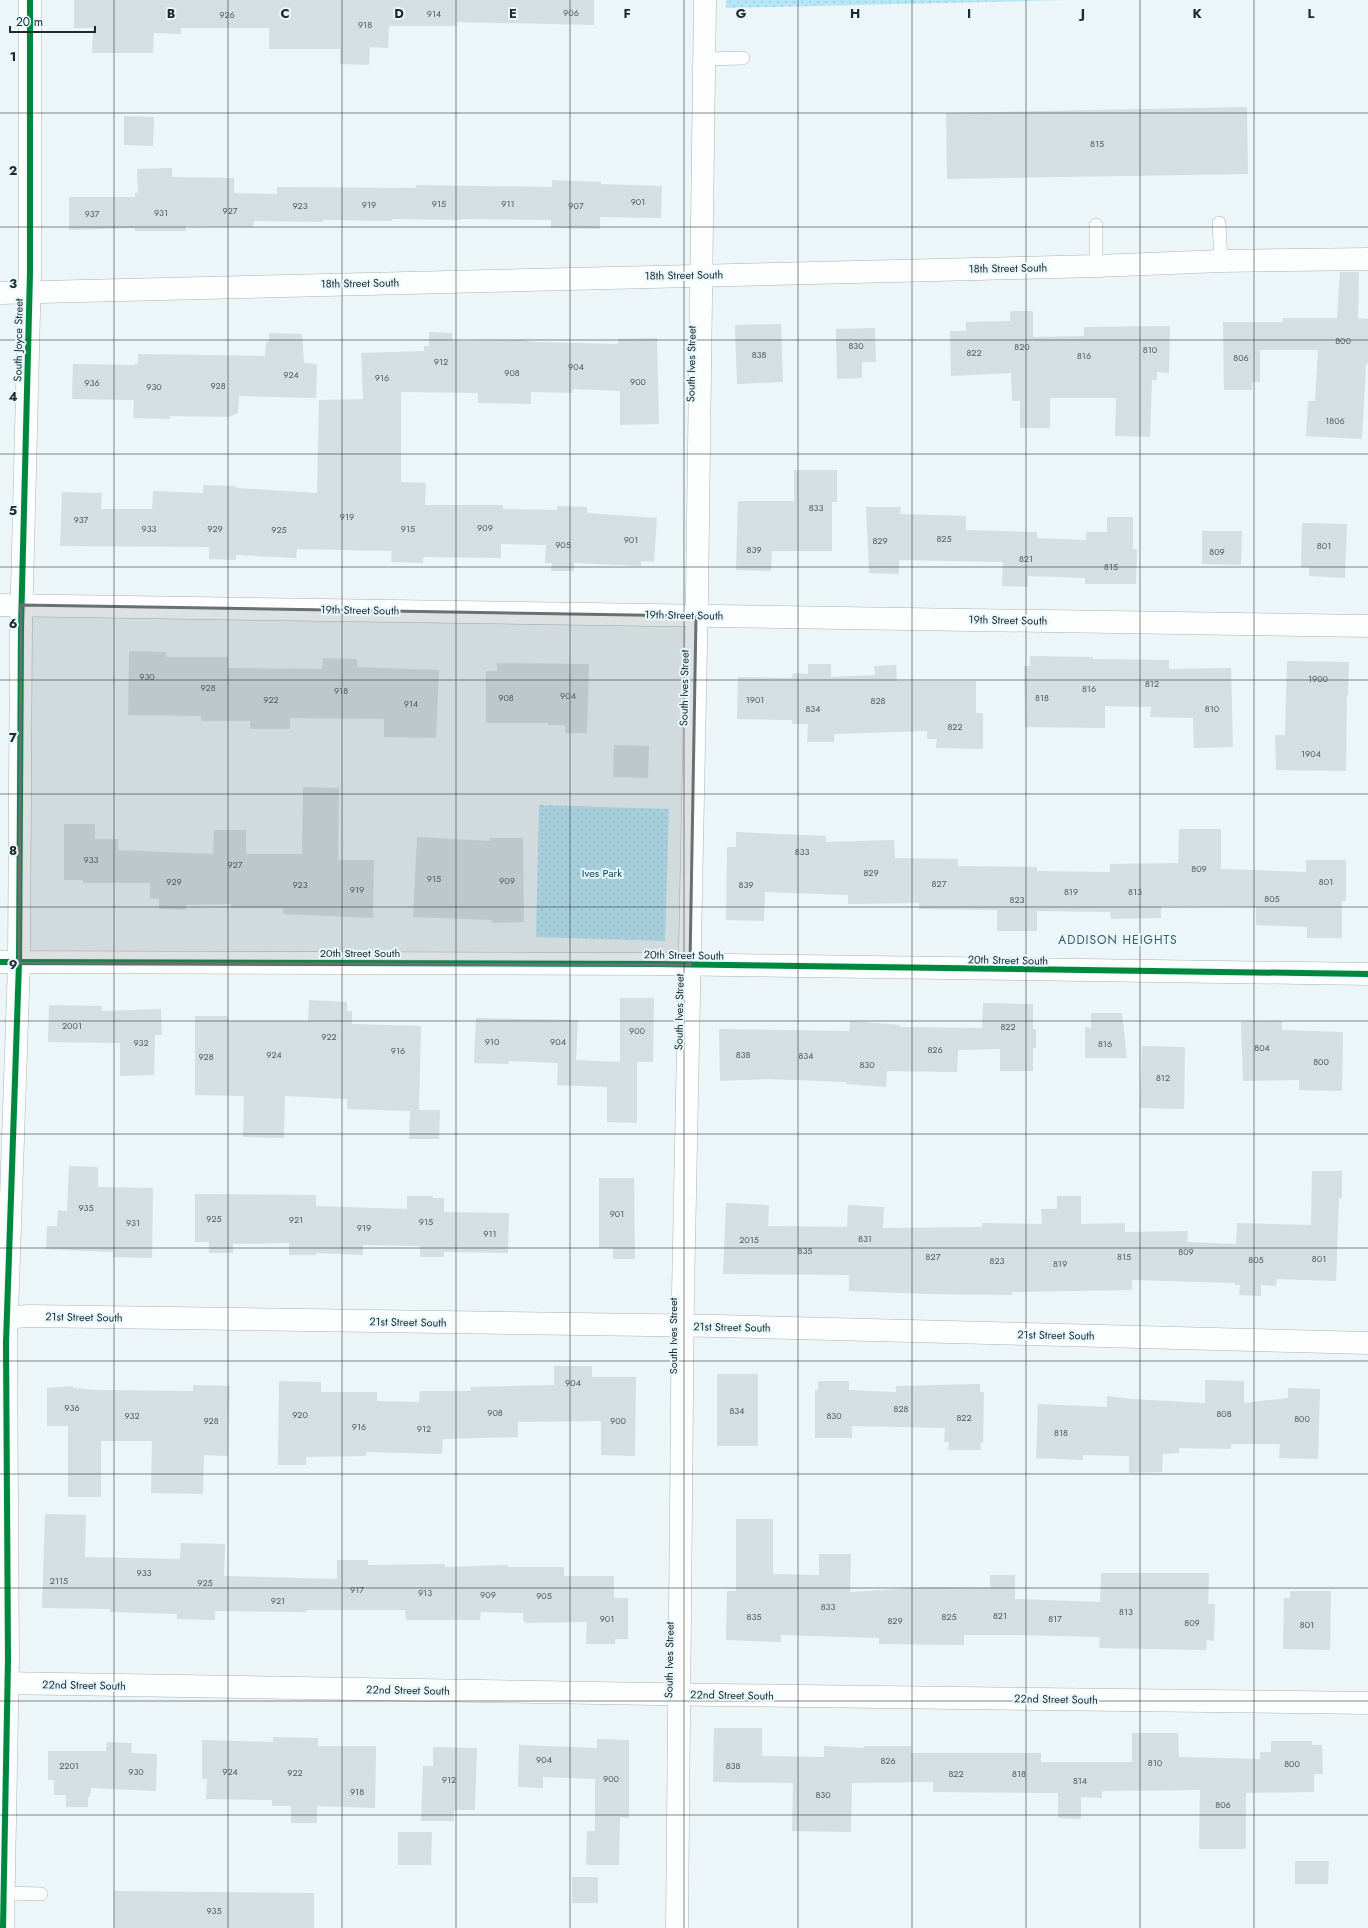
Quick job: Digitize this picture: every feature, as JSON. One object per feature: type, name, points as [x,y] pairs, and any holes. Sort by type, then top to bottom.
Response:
[{"type":"street","name":"South Joyce Street","points":[[4,1928],[3,1317],[10,962],[29,292],[30,0]]},
{"type":"street","name":"South Ives Street","points":[[677,1928],[682,1327],[702,275],[705,0]]},
{"type":"street","name":"18th Street South","points":[[0,293],[1096,266],[1221,261],[1368,259]]},
{"type":"street","name":"19th Street South","points":[[0,605],[1368,626]]},
{"type":"street","name":"20th Street South","points":[[10,962],[690,965],[1368,974]]},
{"type":"street","name":"21st Street South","points":[[3,1317],[29,1316],[682,1327],[1368,1343]]},
{"type":"street","name":"22nd Street South","points":[[4,1683],[679,1695],[1368,1703]]},
{"type":"lane","points":[[705,59],[743,58]]},
{"type":"lane","points":[[1219,223],[1221,261]]},
{"type":"lane","points":[[1096,225],[1096,266]]},
{"type":"lane","points":[[4,1893],[41,1894]]},
{"type":"highlighted area","points":[[21,605],[696,616],[690,965],[19,963]]},
{"type":"green space","points":[[726,0],[1067,0],[726,8]]},
{"type":"green space","name":"Ives Park","points":[[539,805],[669,809],[665,941],[536,937]]},
{"type":"building","points":[[74,0],[594,0],[594,25],[457,22],[457,26],[389,26],[388,48],[370,47],[369,65],[340,64],[340,49],[269,49],[269,28],[181,28],[181,34],[154,33],[153,53],[92,53],[93,28],[74,28]]},
{"type":"building","points":[[1247,107],[1248,174],[947,179],[946,113]]},
{"type":"building","points":[[124,116],[154,117],[153,146],[124,145]]},
{"type":"building","points":[[172,168],[172,177],[234,178],[234,193],[277,194],[277,187],[416,188],[416,185],[552,187],[552,180],[601,182],[601,184],[662,186],[661,218],[600,217],[600,229],[551,228],[551,220],[392,219],[392,221],[323,220],[323,222],[254,221],[253,227],[186,226],[186,231],[135,231],[135,228],[69,230],[69,197],[135,197],[135,193],[138,193],[137,169]]},
{"type":"building","points":[[1340,272],[1359,272],[1358,318],[1368,319],[1368,364],[1366,364],[1362,439],[1306,436],[1308,401],[1315,401],[1318,350],[1260,350],[1260,382],[1252,382],[1252,390],[1224,390],[1223,322],[1283,322],[1283,318],[1337,318]]},
{"type":"building","points":[[1010,311],[1033,311],[1033,337],[1084,336],[1084,327],[1170,326],[1169,373],[1157,372],[1157,380],[1152,380],[1150,437],[1115,436],[1116,398],[1050,398],[1050,428],[1020,428],[1020,401],[1012,401],[1011,373],[951,376],[950,331],[966,331],[966,322],[1010,321]]},
{"type":"building","points":[[781,324],[783,382],[737,384],[735,325]]},
{"type":"building","points":[[875,328],[876,362],[862,362],[862,378],[837,379],[836,329]]},
{"type":"building","points":[[429,332],[452,333],[452,341],[523,340],[532,342],[618,344],[618,339],[657,338],[659,424],[620,425],[620,391],[574,389],[571,393],[531,392],[531,404],[478,403],[478,393],[401,392],[401,482],[426,483],[425,505],[503,505],[503,509],[557,510],[557,506],[587,507],[587,513],[657,518],[654,562],[641,561],[641,566],[574,563],[574,571],[551,571],[552,563],[545,563],[546,545],[501,544],[501,558],[423,557],[423,563],[391,562],[392,551],[297,549],[296,558],[236,555],[236,560],[209,559],[209,547],[60,546],[62,492],[102,493],[101,509],[152,509],[153,491],[203,493],[203,485],[236,486],[236,488],[317,493],[319,400],[363,399],[361,353],[424,351],[424,346],[429,346]]},
{"type":"building","points":[[269,333],[302,334],[304,363],[317,364],[316,398],[239,396],[238,413],[229,417],[170,416],[170,419],[133,418],[134,400],[72,399],[73,364],[135,365],[138,364],[138,354],[265,356],[266,342],[269,342]]},
{"type":"building","points":[[794,470],[837,470],[837,502],[832,502],[832,551],[772,551],[771,571],[736,570],[738,501],[794,501]]},
{"type":"building","points":[[866,507],[901,507],[900,514],[966,516],[966,530],[1037,532],[1037,538],[1086,540],[1086,532],[1107,532],[1107,517],[1133,517],[1133,549],[1137,549],[1136,584],[1085,584],[1085,578],[1028,576],[1028,587],[1002,586],[1003,562],[899,560],[899,574],[869,573]]},
{"type":"building","points":[[1302,523],[1347,524],[1345,578],[1309,576],[1309,567],[1301,567]]},
{"type":"building","points":[[1202,531],[1242,531],[1241,565],[1202,564]]},
{"type":"building","points":[[129,651],[166,652],[166,657],[228,657],[228,668],[322,669],[323,658],[357,659],[357,667],[439,670],[436,738],[384,737],[384,719],[290,718],[290,729],[250,729],[250,721],[201,721],[201,716],[128,715]]},
{"type":"building","points":[[1030,656],[1169,660],[1169,669],[1231,668],[1233,747],[1194,748],[1193,718],[1150,717],[1151,707],[1105,706],[1105,728],[1025,727],[1024,666],[1030,666]]},
{"type":"building","points":[[1287,661],[1349,662],[1346,771],[1276,770],[1275,735],[1285,735]]},
{"type":"building","points":[[497,663],[589,664],[587,733],[565,733],[565,725],[548,725],[548,723],[486,723],[486,671],[497,671]]},
{"type":"building","points":[[808,664],[831,664],[831,677],[875,675],[874,666],[896,665],[897,681],[976,681],[976,713],[983,713],[983,749],[936,748],[937,739],[927,739],[927,731],[834,734],[834,742],[807,742],[808,724],[792,724],[792,720],[737,719],[738,677],[792,678],[793,673],[808,674]]},
{"type":"building","points":[[614,745],[649,746],[648,778],[613,777]]},
{"type":"building","points":[[303,787],[339,788],[338,860],[374,860],[373,918],[283,914],[283,908],[231,908],[231,904],[186,905],[186,910],[159,909],[159,899],[150,899],[150,883],[83,883],[83,880],[64,880],[64,824],[95,824],[95,839],[118,839],[118,850],[213,854],[214,830],[246,830],[246,854],[302,854]]},
{"type":"building","points":[[1179,829],[1221,829],[1221,869],[1306,872],[1306,860],[1346,860],[1346,901],[1342,901],[1342,938],[1307,938],[1307,927],[1256,925],[1256,907],[1161,906],[1161,918],[1111,919],[1110,912],[1037,911],[1037,931],[997,931],[997,910],[919,909],[919,903],[848,904],[848,895],[765,892],[764,921],[726,920],[727,847],[736,847],[736,832],[826,836],[826,842],[894,840],[895,858],[958,859],[958,866],[1037,867],[1037,871],[1110,872],[1110,864],[1178,863]]},
{"type":"building","points":[[417,837],[490,841],[490,838],[523,838],[524,922],[492,923],[491,920],[413,917]]},
{"type":"building","points":[[620,998],[654,998],[653,1062],[637,1062],[637,1123],[607,1122],[607,1087],[557,1085],[558,1063],[509,1061],[509,1064],[474,1063],[476,1018],[578,1020],[576,1060],[620,1062]]},
{"type":"building","points":[[309,1000],[347,1002],[347,1011],[352,1011],[352,1024],[421,1026],[419,1110],[440,1110],[439,1139],[409,1139],[410,1111],[347,1109],[347,1099],[285,1096],[284,1138],[243,1137],[244,1096],[195,1095],[195,1016],[228,1016],[228,1021],[308,1021]]},
{"type":"building","points":[[983,1003],[1033,1004],[1033,1029],[1036,1029],[1036,1048],[1033,1048],[1033,1071],[1000,1071],[1000,1049],[958,1050],[957,1072],[887,1071],[886,1087],[846,1084],[846,1082],[767,1079],[720,1081],[719,1029],[849,1031],[850,1021],[900,1025],[900,1027],[982,1028]]},
{"type":"building","points":[[49,1005],[102,1006],[102,1011],[161,1009],[162,1035],[155,1035],[154,1075],[120,1076],[120,1043],[48,1042]]},
{"type":"building","points":[[1091,1013],[1122,1013],[1127,1058],[1085,1058],[1085,1027],[1091,1028]]},
{"type":"building","points":[[1282,1021],[1282,1030],[1343,1032],[1342,1091],[1299,1090],[1299,1080],[1243,1081],[1241,1022]]},
{"type":"building","points":[[1142,1046],[1185,1047],[1184,1109],[1140,1108]]},
{"type":"building","points":[[69,1166],[98,1167],[98,1187],[153,1188],[152,1258],[113,1257],[113,1252],[46,1249],[47,1226],[57,1226],[58,1210],[67,1211]]},
{"type":"building","points":[[1312,1171],[1342,1171],[1342,1198],[1339,1198],[1336,1281],[1277,1279],[1276,1286],[1261,1285],[1261,1296],[1239,1295],[1240,1285],[1235,1285],[1235,1283],[1132,1280],[1132,1290],[1012,1292],[1012,1295],[926,1294],[849,1291],[849,1275],[723,1274],[726,1203],[769,1205],[768,1226],[847,1227],[848,1205],[884,1207],[883,1228],[982,1227],[982,1223],[1042,1224],[1041,1209],[1057,1209],[1057,1196],[1081,1196],[1081,1224],[1125,1223],[1125,1232],[1188,1231],[1187,1242],[1236,1244],[1237,1223],[1311,1225]]},
{"type":"building","points":[[599,1178],[634,1178],[635,1259],[613,1259],[613,1248],[599,1248]]},
{"type":"building","points":[[195,1194],[316,1195],[316,1206],[407,1209],[407,1196],[433,1196],[433,1198],[444,1198],[444,1212],[509,1213],[508,1253],[444,1252],[444,1257],[420,1257],[420,1246],[363,1245],[363,1255],[316,1253],[316,1255],[289,1255],[289,1243],[233,1244],[233,1253],[209,1253],[209,1242],[195,1242]]},
{"type":"building","points":[[554,1366],[592,1366],[592,1377],[636,1377],[635,1456],[601,1455],[601,1421],[518,1422],[518,1437],[443,1439],[442,1454],[366,1452],[366,1456],[306,1457],[306,1465],[278,1465],[279,1381],[321,1382],[321,1392],[377,1392],[377,1401],[419,1402],[420,1391],[471,1391],[471,1387],[554,1385]]},
{"type":"building","points":[[717,1374],[758,1374],[758,1446],[717,1446]]},
{"type":"building","points":[[1205,1380],[1244,1381],[1244,1403],[1288,1398],[1288,1388],[1320,1389],[1318,1459],[1279,1458],[1280,1444],[1231,1444],[1231,1449],[1179,1448],[1179,1453],[1163,1454],[1162,1472],[1129,1473],[1129,1456],[1083,1455],[1083,1460],[1036,1458],[1038,1404],[1107,1407],[1107,1396],[1132,1399],[1205,1403]]},
{"type":"building","points":[[818,1381],[849,1381],[849,1390],[896,1392],[896,1386],[980,1384],[980,1392],[984,1392],[983,1443],[980,1443],[981,1450],[948,1450],[949,1442],[944,1442],[945,1428],[852,1426],[852,1438],[815,1438],[815,1390],[818,1390]]},
{"type":"building","points":[[193,1385],[230,1386],[228,1456],[204,1455],[203,1494],[151,1493],[152,1441],[101,1441],[101,1497],[68,1497],[68,1426],[47,1426],[47,1388],[73,1386],[73,1388],[96,1390],[193,1391]]},
{"type":"building","points":[[45,1514],[86,1515],[85,1557],[180,1559],[181,1543],[225,1544],[224,1576],[337,1579],[337,1560],[368,1560],[368,1565],[445,1564],[445,1567],[507,1565],[508,1567],[564,1567],[564,1576],[614,1576],[614,1598],[628,1598],[628,1639],[615,1639],[615,1644],[586,1644],[587,1622],[525,1623],[525,1621],[523,1621],[523,1613],[481,1612],[480,1620],[406,1620],[405,1610],[306,1610],[306,1612],[215,1611],[215,1620],[177,1619],[177,1614],[110,1612],[110,1609],[42,1608]]},
{"type":"building","points":[[736,1519],[773,1519],[773,1574],[819,1575],[819,1554],[851,1554],[850,1592],[933,1587],[990,1588],[990,1575],[1015,1575],[1015,1599],[1100,1602],[1101,1573],[1209,1573],[1208,1604],[1215,1604],[1214,1641],[1207,1640],[1206,1650],[1099,1648],[1100,1637],[1015,1635],[964,1635],[964,1645],[879,1644],[879,1638],[781,1635],[781,1642],[726,1640],[727,1591],[736,1591]]},
{"type":"building","points":[[1290,1591],[1331,1591],[1330,1650],[1283,1649],[1284,1598],[1290,1598]]},
{"type":"building","points":[[714,1728],[762,1728],[762,1756],[824,1757],[824,1746],[864,1748],[864,1746],[911,1746],[911,1753],[1041,1753],[1041,1762],[1132,1762],[1132,1733],[1178,1733],[1179,1757],[1260,1759],[1260,1752],[1271,1752],[1271,1741],[1312,1741],[1312,1745],[1322,1745],[1323,1774],[1314,1774],[1314,1792],[1246,1793],[1246,1849],[1199,1849],[1200,1790],[1102,1791],[1102,1798],[1081,1797],[1081,1819],[1058,1818],[1058,1793],[933,1792],[933,1782],[852,1783],[851,1832],[792,1831],[793,1783],[713,1782]]},
{"type":"building","points":[[273,1737],[318,1738],[318,1746],[376,1746],[375,1808],[317,1806],[317,1823],[291,1823],[291,1806],[272,1806],[272,1800],[206,1799],[207,1779],[202,1779],[202,1740],[273,1742]]},
{"type":"building","points":[[597,1739],[629,1740],[629,1818],[620,1817],[619,1865],[586,1865],[587,1831],[595,1831],[595,1779],[543,1777],[543,1788],[518,1787],[519,1745],[597,1748]]},
{"type":"building","points":[[107,1742],[132,1743],[131,1753],[157,1754],[156,1791],[91,1788],[90,1797],[88,1797],[88,1807],[66,1807],[66,1795],[54,1795],[54,1780],[48,1780],[48,1751],[106,1751]]},
{"type":"building","points":[[433,1747],[477,1748],[475,1810],[454,1810],[454,1821],[421,1821],[423,1766],[433,1766]]},
{"type":"building","points":[[398,1832],[432,1832],[431,1865],[398,1865]]},
{"type":"building","points":[[1295,1861],[1329,1861],[1328,1884],[1295,1884]]},
{"type":"building","points":[[572,1877],[598,1877],[598,1903],[572,1903]]},
{"type":"building","points":[[114,1891],[314,1893],[314,1928],[114,1928]]},
{"type":"cycle path","points":[[3,1928],[8,1659],[6,1343],[19,963],[21,628],[30,273],[30,0]]},
{"type":"cycle path","points":[[0,962],[657,964],[1368,974]]},
{"type":"district","name":"ADDISON HEIGHTS","points":[[1118,940]]}]
